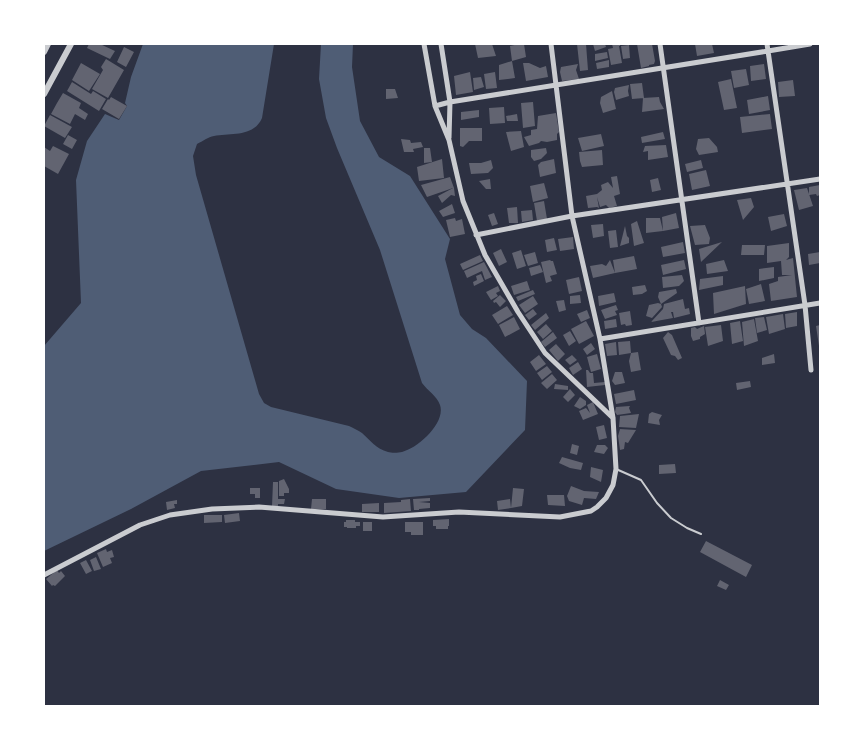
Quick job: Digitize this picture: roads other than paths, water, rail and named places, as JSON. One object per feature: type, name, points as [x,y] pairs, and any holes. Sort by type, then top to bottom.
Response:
[{"type":"street","points":[[44,52],[48,44]]},
{"type":"street","points":[[44,94],[71,44]]},
{"type":"street","points":[[424,44],[435,105],[449,140],[463,201],[485,255],[545,353],[613,418]]},
{"type":"street","points":[[441,44],[450,102],[449,140]]},
{"type":"street","points":[[44,575],[140,525],[170,515],[212,509],[259,507],[383,517],[459,512],[560,517],[591,511],[597,507],[609,493],[616,469],[613,418],[600,339],[572,216],[551,44]]},
{"type":"street","points":[[660,44],[699,323]]},
{"type":"street","points":[[767,44],[805,305],[811,370]]},
{"type":"street","points":[[435,105],[810,44]]},
{"type":"street","points":[[476,235],[572,216],[820,179]]},
{"type":"street","points":[[600,339],[820,303]]},
{"type":"lane","points":[[616,469],[641,480],[671,518],[701,534]]},
{"type":"water","points":[[143,44],[274,44],[262,118],[258,124],[248,131],[208,138],[197,144],[193,156],[196,175],[259,394],[264,403],[271,407],[349,426],[362,433],[380,449],[399,453],[416,446],[423,440],[435,427],[441,412],[437,399],[422,383],[380,250],[326,118],[319,79],[321,44],[353,44],[352,67],[360,121],[379,157],[410,176],[450,239],[445,259],[460,315],[472,329],[486,338],[527,381],[525,430],[466,492],[399,498],[336,489],[279,462],[201,471],[131,509],[44,551],[44,346],[81,303],[76,180],[87,141],[105,114],[119,120],[127,106],[125,103],[131,77]]}]
